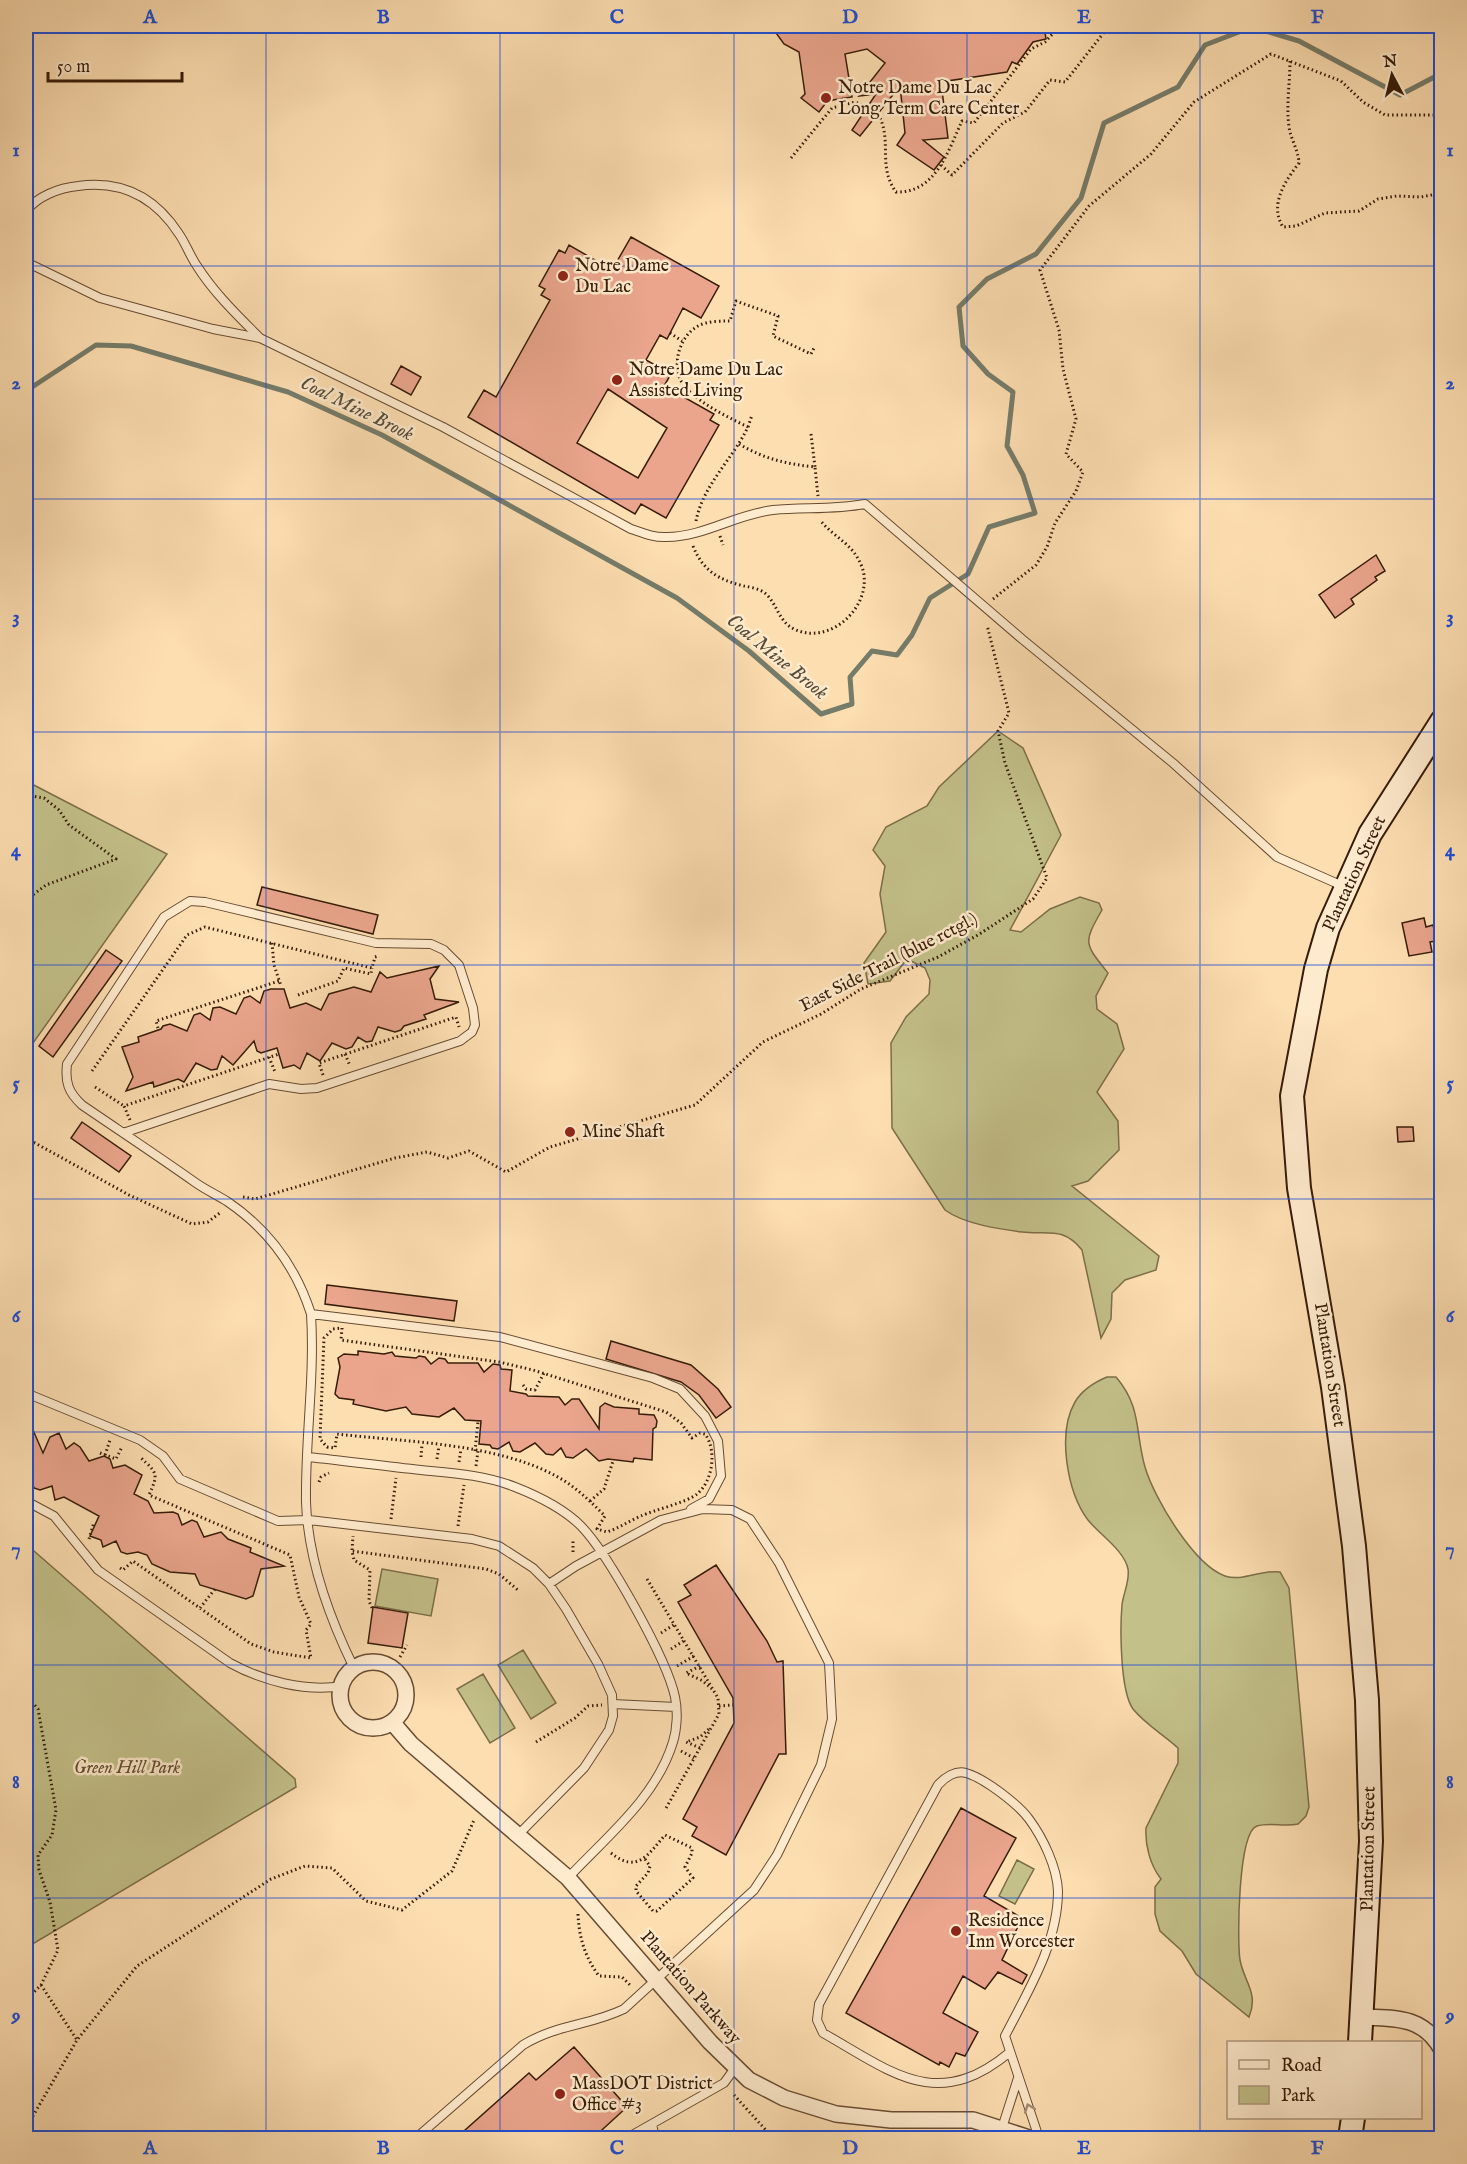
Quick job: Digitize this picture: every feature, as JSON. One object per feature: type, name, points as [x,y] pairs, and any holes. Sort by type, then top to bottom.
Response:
[{"type":"main road","name":"Plantation Street","points":[[1360,2041],[1371,1841],[1367,1700],[1354,1546],[1331,1376],[1299,1188],[1292,1096],[1316,969],[1328,928],[1370,834],[1442,722]]},
{"type":"main road","points":[[1350,2139],[1353,2119]]},
{"type":"street","points":[[374,1662],[393,1668],[400,1676],[406,1696],[404,1706],[392,1722],[370,1728],[350,1718],[340,1697],[342,1686],[354,1668],[374,1662]]},
{"type":"street","name":"Plantation Parkway","points":[[392,1722],[411,1744],[568,1878],[735,2068],[749,2080],[784,2098],[836,2114],[882,2120],[973,2120],[1029,2139]]},
{"type":"street","points":[[1363,2017],[1406,2019],[1415,2022],[1429,2032],[1442,2050]]},
{"type":"lane","points":[[26,211],[42,197],[66,187],[90,184],[116,185],[146,198],[164,213],[211,285],[260,338]]},
{"type":"lane","points":[[26,262],[100,298],[213,329],[260,338],[443,427],[631,529],[668,538],[745,515],[776,510],[819,510],[865,504],[959,586],[1173,763],[1277,857],[1346,887]]},
{"type":"lane","points":[[123,1133],[269,1084],[301,1089],[317,1088],[460,1041],[472,1032],[475,1025],[473,1008],[459,965],[444,950],[431,944],[376,943],[205,902],[190,901],[164,917],[67,1064],[66,1080],[71,1095],[123,1133],[255,1222],[277,1245],[303,1289],[311,1314],[313,1361],[308,1457],[309,1520],[323,1590],[333,1622],[354,1668]]},
{"type":"lane","points":[[311,1314],[500,1337],[643,1375],[680,1389],[705,1416],[718,1441],[721,1476],[709,1499],[687,1512]]},
{"type":"lane","points":[[26,1392],[140,1440],[163,1456],[180,1479],[278,1521],[309,1520],[472,1539],[499,1546],[533,1568],[549,1584],[598,1664],[613,1704],[613,1716],[609,1730],[584,1768],[518,1835]]},
{"type":"lane","points":[[308,1457],[465,1475],[512,1486],[566,1515],[580,1526],[602,1551],[667,1672],[676,1707],[673,1742],[654,1779],[624,1821],[568,1878]]},
{"type":"lane","points":[[26,1501],[54,1516],[98,1570],[230,1663],[251,1674],[278,1682],[326,1689],[342,1686]]},
{"type":"lane","points":[[416,2139],[523,2045],[543,2033],[624,2009],[657,1980],[754,1890],[796,1819],[821,1765],[832,1719],[829,1663],[784,1573],[750,1519],[732,1510],[717,1509],[687,1512],[661,1520],[602,1551],[549,1584]]},
{"type":"lane","points":[[613,1704],[676,1707]]},
{"type":"lane","points":[[1010,2052],[980,2074],[955,2080],[918,2083],[903,2078],[823,2033],[817,2020],[819,2004],[938,1785],[952,1774],[966,1773],[1003,1795],[1029,1819],[1051,1860],[1056,1876],[1056,1910],[1051,1935],[1037,1976],[1005,2036],[1039,2139]]},
{"type":"lane","points":[[627,2139],[724,2083],[735,2068]]},
{"type":"lane","points":[[1002,2128],[1018,2078]]},
{"type":"lane","points":[[652,2124],[655,2139]]},
{"type":"path","points":[[878,114],[885,127],[884,160],[890,183],[896,192],[911,192],[929,181],[941,165],[962,121],[974,123],[1031,49],[1045,42],[1060,26]]},
{"type":"path","points":[[941,165],[952,175],[1003,123],[1025,112],[1050,80],[1065,82],[1109,26]]},
{"type":"path","points":[[984,606],[1036,566],[1047,547],[1055,524],[1076,491],[1083,472],[1066,454],[1076,419],[1063,369],[1059,330],[1040,270],[1089,207],[1151,154],[1194,102],[1271,54],[1341,81],[1363,102],[1385,115],[1442,115]]},
{"type":"path","points":[[1290,61],[1287,110],[1290,131],[1298,147],[1299,163],[1286,180],[1278,199],[1278,220],[1283,227],[1296,226],[1325,213],[1359,211],[1378,199],[1396,196],[1421,197],[1442,193]]},
{"type":"path","points":[[791,158],[832,108],[855,102],[867,107]]},
{"type":"path","points":[[748,427],[714,409],[683,384],[677,362],[682,341],[698,326],[716,321],[730,321],[736,302],[778,316],[773,336],[811,354],[815,346]]},
{"type":"path","points":[[670,333],[682,341]]},
{"type":"path","points":[[752,415],[739,444],[708,486],[691,533],[699,560],[711,574],[726,582],[766,594],[780,617],[793,629],[810,634],[831,629],[851,616],[861,602],[864,591],[863,569],[854,550],[838,534],[827,529],[820,520],[811,434]]},
{"type":"path","points":[[739,444],[769,459],[787,464],[815,467]]},
{"type":"path","name":"East Side Trail (blue rctgl.)","points":[[26,1138],[129,1195],[192,1224],[208,1222],[242,1197],[255,1199],[351,1169],[427,1152],[448,1158],[469,1151],[506,1172],[550,1146],[695,1105],[763,1042],[821,1014],[861,989],[938,957],[978,935],[1033,898],[1047,878],[1005,763],[1000,742],[998,731],[1009,713],[1000,686],[984,606]]},
{"type":"path","points":[[26,795],[44,798],[58,810],[69,825],[116,860],[46,885],[26,900]]},
{"type":"path","points":[[92,1071],[187,935],[205,927],[372,968]]},
{"type":"path","points":[[272,943],[281,986]]},
{"type":"path","points":[[298,995],[338,981],[344,968],[371,974],[375,957],[387,956]]},
{"type":"path","points":[[158,1028],[156,1021],[279,981]]},
{"type":"path","points":[[316,1078],[322,1076],[319,1063],[456,1017],[460,1029]]},
{"type":"path","points":[[124,1106],[279,1054]]},
{"type":"path","points":[[269,1057],[275,1072],[283,1077]]},
{"type":"path","points":[[95,1087],[124,1106],[133,1129]]},
{"type":"path","points":[[342,1328],[341,1340],[499,1362],[544,1373],[656,1407],[681,1423],[692,1438],[700,1433],[705,1434],[709,1439],[712,1463],[710,1476],[696,1496],[637,1517],[607,1532],[597,1530],[605,1516],[577,1489],[536,1466],[517,1459],[475,1451],[337,1434],[335,1448],[327,1447],[320,1439],[324,1344],[327,1333],[333,1329],[342,1328]]},
{"type":"path","points":[[523,1385],[526,1389],[535,1390],[544,1373]]},
{"type":"path","points":[[475,1451],[478,1422]]},
{"type":"path","points":[[100,1453],[116,1459],[120,1446],[129,1450]]},
{"type":"path","points":[[114,1564],[123,1570],[132,1560],[263,1650],[311,1658],[306,1630],[311,1624],[299,1597],[290,1555],[150,1495],[157,1478],[156,1473],[137,1454]]},
{"type":"path","points":[[590,1501],[604,1489],[613,1461]]},
{"type":"path","points":[[318,1486],[321,1477],[333,1473]]},
{"type":"path","points":[[393,1503],[394,1491]]},
{"type":"path","points":[[460,1511],[462,1499]]},
{"type":"path","points":[[93,1545],[88,1538],[94,1522]]},
{"type":"path","points":[[566,1558],[575,1548],[573,1540]]},
{"type":"path","points":[[372,1608],[369,1601],[370,1570],[354,1560],[352,1551],[486,1569],[499,1574],[519,1591]]},
{"type":"path","points":[[200,1608],[215,1589]]},
{"type":"path","points":[[400,1657],[407,1645]]},
{"type":"path","points":[[667,1672],[694,1656]]},
{"type":"path","points":[[700,1665],[686,1673],[703,1681],[715,1692]]},
{"type":"path","points":[[26,1695],[38,1709],[56,1810],[52,1834],[38,1855],[39,1870],[50,1902],[58,1950],[41,1985],[26,2000]]},
{"type":"path","points":[[536,1742],[575,1718],[588,1706],[613,1704]]},
{"type":"path","points":[[718,1706],[733,1705]]},
{"type":"path","points":[[700,1749],[686,1742],[700,1737],[712,1726]]},
{"type":"path","points":[[26,2128],[77,2040],[137,1966],[271,1879],[305,1866],[332,1868],[366,1901],[402,1910],[452,1871],[474,1820]]},
{"type":"path","points":[[600,1845],[625,1862],[633,1863],[645,1858],[665,1835],[692,1848],[693,1853],[685,1867],[693,1878],[657,1911],[653,1911],[636,1891],[636,1886],[648,1873],[650,1866],[645,1858]]},
{"type":"path","points":[[578,1912],[579,1933],[599,1976],[622,1977],[631,1986]]},
{"type":"path","points":[[41,1985],[77,2040]]},
{"type":"path","points":[[734,2095],[773,2139]]},
{"type":"green space","points":[[998,731],[1023,748],[1061,835],[1010,930],[1021,932],[1050,909],[1080,897],[1099,903],[1102,910],[1089,937],[1094,955],[1108,973],[1096,996],[1097,1009],[1117,1024],[1124,1049],[1097,1092],[1118,1121],[1119,1150],[1088,1181],[1072,1186],[1159,1256],[1156,1270],[1125,1280],[1112,1293],[1111,1319],[1101,1338],[1082,1250],[1075,1242],[1055,1233],[1003,1229],[982,1225],[953,1215],[945,1210],[892,1128],[891,1043],[906,1017],[929,994],[930,980],[925,968],[907,959],[890,981],[868,984],[864,963],[886,932],[880,894],[885,866],[873,850],[886,827],[927,806],[939,787]]},
{"type":"green space","points":[[26,781],[167,854],[26,1053]]},
{"type":"green space","points":[[1107,1377],[1116,1377],[1130,1399],[1150,1480],[1166,1512],[1188,1545],[1201,1559],[1225,1576],[1239,1577],[1280,1572],[1289,1588],[1309,1807],[1306,1816],[1298,1824],[1257,1826],[1251,1833],[1246,1847],[1240,1888],[1239,1931],[1240,1960],[1252,1994],[1252,2009],[1249,2017],[1196,1974],[1182,1951],[1160,1931],[1155,1914],[1155,1887],[1161,1879],[1149,1855],[1146,1828],[1178,1763],[1178,1748],[1149,1725],[1133,1709],[1129,1700],[1123,1674],[1121,1628],[1128,1569],[1122,1555],[1088,1520],[1081,1508],[1070,1479],[1067,1462],[1066,1430],[1075,1402],[1089,1387]]},
{"type":"green space","name":"Green Hill Park","points":[[26,1544],[295,1779],[296,1787],[26,1948]]},
{"type":"green space","points":[[382,1569],[438,1579],[431,1616],[375,1606]]},
{"type":"green space","points":[[523,1650],[556,1703],[531,1719],[498,1665]]},
{"type":"green space","points":[[483,1674],[515,1728],[490,1743],[457,1689]]},
{"type":"green space","points":[[1017,1860],[1034,1869],[1015,1904],[999,1896]]},
{"type":"building","name":"Notre Dame Du Lac Long Term Care Center","points":[[771,26],[918,26],[923,29],[953,26],[1044,26],[1046,39],[1033,42],[1017,64],[1012,62],[1007,72],[941,82],[948,138],[923,140],[944,157],[934,170],[897,145],[905,133],[900,86],[860,136],[852,130],[876,94],[859,96],[885,63],[867,49],[845,54],[852,97],[833,100],[825,104],[819,112],[801,98],[805,94],[799,52],[784,44]]},
{"type":"building","name":"Notre Dame Du Lac Assisted Living","points":[[631,237],[719,286],[701,318],[683,308],[667,339],[660,335],[646,360],[671,374],[664,386],[714,414],[710,420],[719,425],[666,518],[641,504],[635,514],[468,417],[484,390],[496,397],[550,300],[541,295],[545,289],[539,286],[559,250],[565,253],[569,245],[612,270]],"holes":[[[608,389],[667,428],[638,478],[577,443]]]},
{"type":"building","points":[[401,366],[421,377],[411,395],[391,384]]},
{"type":"building","points":[[1376,555],[1385,571],[1375,577],[1377,580],[1351,599],[1354,604],[1335,618],[1319,595]]},
{"type":"building","points":[[262,887],[378,915],[373,934],[257,905]]},
{"type":"building","points":[[1424,918],[1426,927],[1433,925],[1437,941],[1430,942],[1432,952],[1409,956],[1402,923]]},
{"type":"building","points":[[106,950],[122,961],[53,1057],[39,1046]]},
{"type":"building","points":[[439,966],[430,979],[435,999],[459,1002],[424,1015],[426,1019],[404,1026],[401,1030],[395,1032],[378,1027],[372,1041],[366,1042],[358,1037],[352,1047],[346,1049],[332,1043],[320,1061],[307,1053],[300,1069],[294,1065],[283,1068],[277,1048],[261,1053],[257,1051],[254,1041],[233,1065],[222,1056],[217,1069],[211,1070],[196,1063],[184,1082],[178,1079],[154,1087],[153,1082],[126,1091],[133,1077],[122,1047],[139,1042],[138,1037],[161,1029],[163,1026],[170,1024],[187,1031],[194,1015],[200,1013],[210,1020],[213,1008],[220,1007],[236,1014],[244,998],[250,996],[260,1003],[264,991],[271,989],[284,989],[290,1008],[306,1003],[321,1010],[329,994],[354,987],[371,992],[380,972],[387,978]]},
{"type":"building","points":[[82,1122],[131,1156],[119,1172],[71,1138]]},
{"type":"building","points":[[1397,1127],[1413,1127],[1414,1141],[1398,1142]]},
{"type":"building","points":[[327,1285],[457,1301],[454,1321],[325,1304]]},
{"type":"building","points":[[611,1341],[691,1365],[718,1389],[731,1407],[716,1418],[699,1395],[681,1382],[606,1359]]},
{"type":"building","points":[[358,1351],[384,1354],[392,1352],[395,1356],[425,1357],[431,1364],[439,1358],[445,1359],[448,1363],[478,1363],[484,1372],[493,1364],[500,1365],[501,1369],[512,1370],[510,1391],[528,1396],[559,1397],[565,1405],[572,1399],[579,1399],[599,1429],[600,1407],[605,1403],[614,1407],[639,1409],[639,1414],[654,1415],[657,1421],[653,1429],[652,1460],[634,1458],[633,1462],[608,1459],[599,1461],[586,1449],[573,1458],[566,1457],[561,1448],[553,1455],[546,1454],[535,1443],[520,1452],[513,1451],[509,1442],[498,1449],[492,1448],[490,1445],[479,1444],[481,1421],[465,1420],[454,1408],[439,1417],[412,1414],[406,1407],[386,1411],[353,1404],[354,1400],[339,1398],[335,1394],[340,1367],[338,1358],[344,1354],[358,1355]]},
{"type":"building","points":[[26,1414],[43,1453],[50,1437],[59,1433],[66,1449],[74,1443],[80,1447],[89,1461],[104,1456],[110,1459],[113,1468],[125,1465],[142,1475],[134,1494],[148,1501],[154,1513],[178,1514],[182,1525],[192,1520],[197,1522],[204,1537],[221,1532],[228,1539],[251,1548],[250,1552],[284,1566],[261,1569],[253,1596],[246,1599],[200,1585],[195,1574],[170,1572],[152,1564],[147,1555],[138,1552],[127,1554],[121,1552],[116,1541],[103,1547],[101,1540],[90,1536],[99,1516],[64,1497],[55,1500],[52,1486],[40,1490],[34,1488],[31,1479],[26,1477]]},
{"type":"building","points":[[716,1565],[767,1641],[777,1662],[783,1661],[786,1754],[779,1754],[726,1855],[692,1836],[697,1827],[683,1819],[734,1723],[733,1698],[678,1602],[691,1595],[684,1585]]},
{"type":"building","points":[[373,1607],[408,1613],[402,1648],[368,1643]]},
{"type":"building","name":"Residence Inn Worcester","points":[[961,1808],[1016,1838],[984,1896],[1022,1918],[1002,1960],[1027,1975],[1022,1984],[998,1972],[985,1989],[963,1976],[943,2013],[978,2032],[965,2056],[956,2053],[949,2067],[940,2062],[939,2065],[846,2013]]},
{"type":"building","name":"MassDOT District Office #3","points":[[574,2047],[627,2107],[592,2139],[455,2139],[529,2073],[536,2080]]},
{"type":"waterway","name":"Coal Mine Brook","points":[[26,391],[96,345],[131,346],[288,392],[382,435],[677,598],[749,651],[821,714],[852,704],[850,677],[872,651],[897,655],[912,635],[930,598],[968,574],[989,527],[1035,513],[1023,475],[1007,446],[1013,392],[988,374],[963,346],[959,307],[987,279],[1036,254],[1081,198],[1104,123],[1178,87],[1205,45],[1252,27],[1299,41],[1400,95],[1442,73]]},
{"type":"place","name":"Notre Dame Du Lac Long Term Care Center","points":[[826,98]]},
{"type":"place","name":"Notre Dame Du Lac","points":[[563,276]]},
{"type":"place","name":"Notre Dame Du Lac Assisted Living","points":[[617,380]]},
{"type":"place","name":"Mine Shaft","points":[[570,1132]]},
{"type":"place","name":"Residence Inn Worcester","points":[[956,1931]]},
{"type":"place","name":"MassDOT District Office #3","points":[[560,2094]]}]
